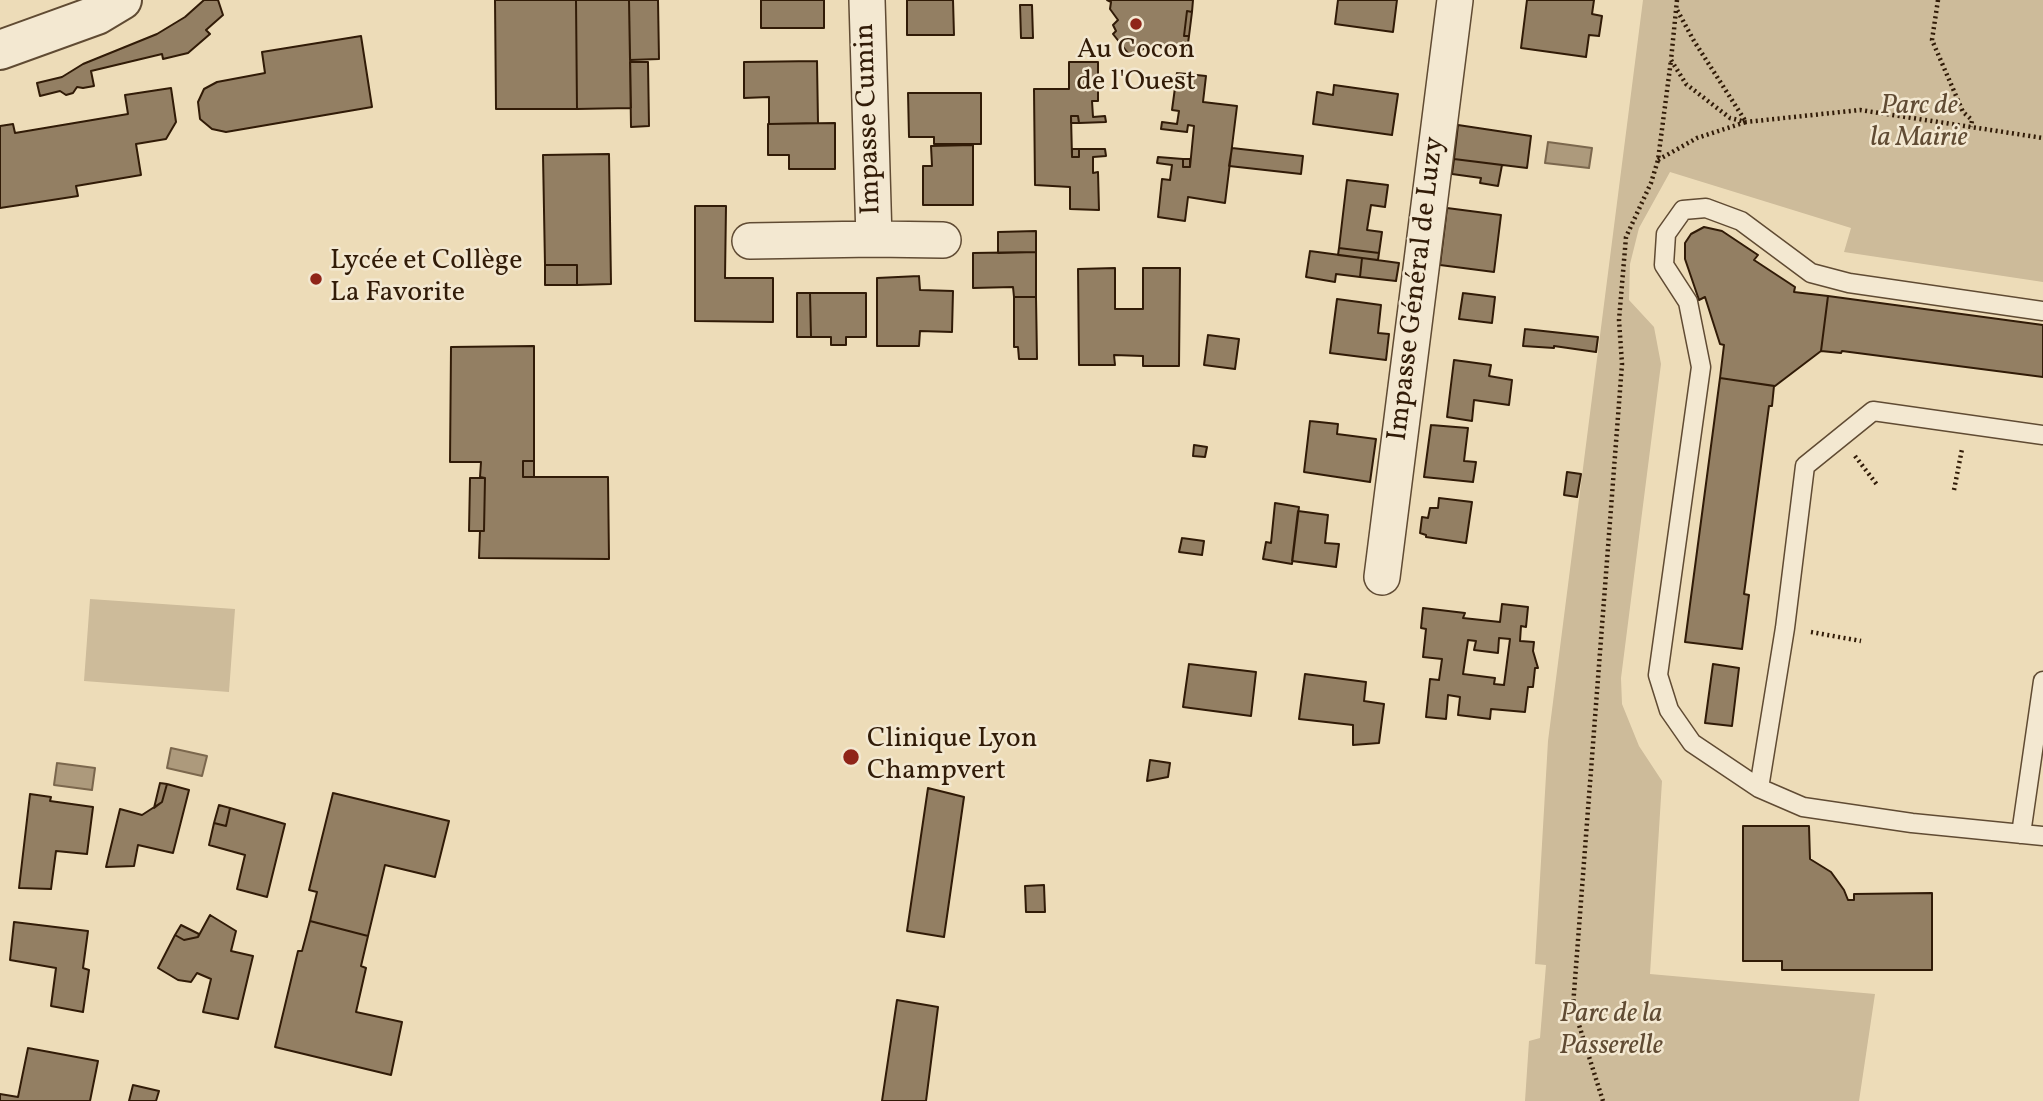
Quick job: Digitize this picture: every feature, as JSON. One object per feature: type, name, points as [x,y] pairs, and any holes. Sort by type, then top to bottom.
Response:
[{"type":"street","points":[[0,50],[97,15],[122,0]]},
{"type":"street","name":"Impasse Cumin","points":[[867,0],[874,239]]},
{"type":"street","name":"Impasse Général de Luzy","points":[[1382,577],[1455,0]]},
{"type":"street","name":"Impasse Cumin","points":[[750,241],[943,240]]},
{"type":"lane","points":[[2043,312],[1849,283],[1811,273],[1741,221],[1706,208],[1683,210],[1666,234],[1664,265],[1688,302],[1701,367],[1658,675],[1669,710],[1692,743],[1759,789],[1803,807],[1912,823],[2043,836]]},
{"type":"lane","points":[[1759,789],[1785,628],[1805,466],[1873,411],[2043,435]]},
{"type":"lane","points":[[2021,834],[2043,681]]},
{"type":"path","points":[[1603,1101],[1573,1006],[1622,364],[1619,320],[1626,237],[1651,183],[1658,160],[1677,0]]},
{"type":"path","points":[[1938,0],[1932,40],[1964,112],[1972,120],[1971,127]]},
{"type":"path","points":[[1676,8],[1746,122]]},
{"type":"path","points":[[1671,60],[1686,84],[1730,118],[1746,122]]},
{"type":"path","points":[[1658,160],[1697,138],[1746,122],[1860,110],[2043,138]]},
{"type":"path","points":[[1954,490],[1967,423]]},
{"type":"path","points":[[1853,452],[1878,486]]},
{"type":"path","points":[[1785,628],[1861,641]]},
{"type":"green space","points":[[1643,0],[2043,0],[2043,282],[1844,252],[1851,228],[1670,172],[1639,228],[1630,264],[1629,300],[1654,327],[1661,364],[1621,678],[1622,704],[1639,746],[1662,781],[1650,974],[1875,994],[1859,1101],[1525,1101],[1529,1041],[1540,1038],[1546,965],[1535,964],[1548,741]]},
{"type":"green space","points":[[90,599],[235,609],[229,692],[84,681]]},
{"type":"shaded area","points":[[1548,142],[1592,148],[1589,168],[1545,163]]},
{"type":"shaded area","points":[[171,748],[207,756],[202,776],[167,768]]},
{"type":"shaded area","points":[[57,763],[95,768],[92,790],[54,785]]},
{"type":"building","points":[[204,0],[218,0],[223,15],[206,30],[210,34],[188,53],[163,59],[162,54],[91,71],[94,86],[77,87],[73,93],[66,95],[60,91],[40,96],[37,83],[62,77],[83,64],[157,34],[185,17]]},
{"type":"building","points":[[495,0],[576,0],[577,109],[496,109]]},
{"type":"building","points":[[576,0],[629,0],[631,108],[577,109]]},
{"type":"building","points":[[629,0],[658,0],[659,59],[630,60]]},
{"type":"building","points":[[761,0],[824,0],[824,28],[761,28]]},
{"type":"building","points":[[907,0],[953,0],[954,35],[907,35]]},
{"type":"building","points":[[1107,0],[1193,0],[1192,12],[1187,11],[1184,36],[1189,36],[1187,50],[1148,46],[1131,57],[1113,34],[1116,31],[1113,25],[1118,20],[1110,9],[1111,2]]},
{"type":"building","points":[[1338,0],[1397,0],[1393,32],[1335,24]]},
{"type":"building","points":[[1527,0],[1594,0],[1592,14],[1602,16],[1599,36],[1589,35],[1586,57],[1521,48]]},
{"type":"building","points":[[1020,5],[1032,5],[1033,38],[1021,38]]},
{"type":"building","points":[[1187,11],[1192,12],[1189,36],[1184,36]]},
{"type":"building","points":[[361,36],[372,107],[226,132],[212,129],[200,119],[198,102],[204,89],[217,82],[265,73],[262,52]]},
{"type":"building","points":[[817,61],[818,123],[769,124],[769,97],[744,98],[744,62]]},
{"type":"building","points":[[630,62],[648,62],[649,126],[631,127]]},
{"type":"building","points":[[1069,62],[1098,62],[1098,101],[1092,101],[1093,117],[1105,116],[1106,122],[1079,123],[1078,116],[1071,116],[1072,157],[1079,157],[1079,149],[1105,149],[1106,156],[1093,157],[1093,173],[1098,172],[1099,210],[1070,209],[1070,187],[1035,185],[1034,89],[1069,89]]},
{"type":"building","points":[[1177,73],[1206,76],[1203,102],[1237,106],[1225,203],[1188,197],[1185,221],[1158,217],[1162,179],[1170,180],[1172,165],[1157,163],[1158,157],[1183,159],[1183,167],[1190,167],[1194,126],[1188,125],[1187,132],[1161,129],[1162,122],[1177,124],[1179,111],[1172,110]]},
{"type":"building","points":[[1334,85],[1398,94],[1392,135],[1313,124],[1317,92],[1333,95]]},
{"type":"building","points":[[171,88],[176,122],[166,139],[136,144],[141,175],[76,186],[78,196],[0,208],[0,126],[13,124],[15,133],[128,114],[125,95]]},
{"type":"building","points":[[908,93],[981,93],[981,144],[934,144],[934,137],[909,137]]},
{"type":"building","points":[[1071,116],[1078,116],[1079,123],[1071,123]]},
{"type":"building","points":[[835,123],[835,169],[789,169],[789,155],[768,155],[768,124]]},
{"type":"building","points":[[1458,125],[1531,136],[1527,168],[1454,159]]},
{"type":"building","points":[[973,145],[973,205],[923,205],[923,166],[932,166],[931,146]]},
{"type":"building","points":[[1232,148],[1303,156],[1301,174],[1229,166]]},
{"type":"building","points":[[1072,149],[1079,149],[1079,157],[1072,157]]},
{"type":"building","points":[[609,154],[611,284],[577,285],[577,265],[545,265],[543,155]]},
{"type":"building","points":[[1183,159],[1190,159],[1190,167],[1183,167]]},
{"type":"building","points":[[1454,159],[1502,165],[1498,186],[1480,183],[1481,178],[1452,174]]},
{"type":"building","points":[[1347,180],[1388,185],[1385,207],[1371,205],[1367,230],[1382,232],[1379,253],[1339,248]]},
{"type":"building","points":[[695,206],[726,206],[725,278],[773,278],[773,322],[695,321]]},
{"type":"building","points":[[1447,208],[1501,215],[1494,272],[1440,265]]},
{"type":"building","points":[[1704,227],[1722,231],[1758,255],[1754,260],[1795,287],[1794,292],[1828,296],[1821,351],[1775,386],[1720,378],[1724,345],[1720,344],[1705,297],[1699,300],[1685,259],[1685,243],[1691,234]]},
{"type":"building","points":[[1036,231],[1036,252],[998,253],[998,232]]},
{"type":"building","points":[[1339,248],[1379,253],[1378,260],[1338,255]]},
{"type":"building","points":[[1310,251],[1362,258],[1360,277],[1336,274],[1335,282],[1306,277]]},
{"type":"building","points":[[1036,252],[1036,297],[1014,297],[1013,287],[973,288],[973,253]]},
{"type":"building","points":[[1362,258],[1399,263],[1396,281],[1360,277]]},
{"type":"building","points":[[545,265],[577,265],[577,285],[545,285]]},
{"type":"building","points":[[1115,268],[1115,309],[1143,309],[1143,268],[1180,268],[1179,366],[1143,366],[1143,356],[1114,355],[1115,365],[1079,365],[1078,269]]},
{"type":"building","points":[[919,276],[920,290],[953,291],[952,332],[920,331],[919,346],[877,346],[877,278]]},
{"type":"building","points":[[797,293],[810,293],[811,337],[797,337]]},
{"type":"building","points":[[810,293],[866,293],[866,337],[846,337],[846,345],[831,345],[831,337],[811,337]]},
{"type":"building","points":[[1463,293],[1495,297],[1492,323],[1459,319]]},
{"type":"building","points":[[1828,296],[2043,325],[2043,377],[1842,351],[1821,351]]},
{"type":"building","points":[[1014,297],[1036,297],[1037,359],[1019,359],[1018,347],[1014,347]]},
{"type":"building","points":[[1337,299],[1381,305],[1378,333],[1389,334],[1386,360],[1330,353]]},
{"type":"building","points":[[1525,329],[1598,337],[1596,352],[1554,346],[1523,346]]},
{"type":"building","points":[[1208,335],[1239,339],[1235,369],[1204,365]]},
{"type":"building","points":[[534,346],[534,461],[523,461],[523,477],[608,477],[609,559],[479,558],[480,531],[484,531],[485,478],[480,477],[481,462],[450,462],[451,347]]},
{"type":"building","points":[[1454,360],[1491,365],[1489,376],[1512,380],[1509,405],[1474,400],[1472,421],[1447,417]]},
{"type":"building","points":[[1720,378],[1774,386],[1744,594],[1749,595],[1742,649],[1685,642]]},
{"type":"building","points":[[1310,421],[1338,424],[1337,434],[1376,439],[1370,482],[1304,472]]},
{"type":"building","points":[[1431,425],[1468,428],[1464,461],[1476,462],[1473,482],[1424,477]]},
{"type":"building","points":[[1194,445],[1207,447],[1205,457],[1193,456]]},
{"type":"building","points":[[523,461],[534,461],[534,477],[523,477]]},
{"type":"building","points":[[1567,472],[1581,474],[1577,497],[1564,495]]},
{"type":"building","points":[[470,478],[485,478],[484,531],[469,531]]},
{"type":"building","points":[[1439,498],[1472,502],[1466,543],[1426,537],[1420,533],[1422,517],[1428,518],[1430,508],[1438,508]]},
{"type":"building","points":[[1275,503],[1299,507],[1292,564],[1263,559],[1266,542],[1271,543]]},
{"type":"building","points":[[1298,511],[1328,515],[1325,543],[1339,544],[1336,567],[1292,561]]},
{"type":"building","points":[[1182,538],[1204,541],[1202,555],[1179,552]]},
{"type":"building","points":[[1502,604],[1528,607],[1526,627],[1521,626],[1520,641],[1534,642],[1533,651],[1538,668],[1535,668],[1533,687],[1528,687],[1525,712],[1491,709],[1490,719],[1458,715],[1460,697],[1448,695],[1446,719],[1426,717],[1430,679],[1439,680],[1442,659],[1423,657],[1426,629],[1421,628],[1423,608],[1465,613],[1463,618],[1500,622]],"holes":[[[1499,638],[1510,639],[1504,685],[1494,684],[1495,678],[1463,674],[1468,640],[1476,641],[1474,650],[1498,653]]]},
{"type":"building","points":[[1189,664],[1256,672],[1251,716],[1183,707]]},
{"type":"building","points":[[1713,664],[1739,668],[1732,726],[1705,723]]},
{"type":"building","points":[[1305,674],[1366,682],[1364,701],[1384,704],[1379,743],[1353,745],[1353,725],[1299,719]]},
{"type":"building","points":[[1150,760],[1170,763],[1168,777],[1147,781]]},
{"type":"building","points":[[160,783],[167,784],[162,802],[154,808]]},
{"type":"building","points":[[167,784],[189,790],[173,853],[138,845],[134,866],[106,867],[120,809],[142,815],[162,802]]},
{"type":"building","points":[[928,788],[964,797],[944,937],[907,931]]},
{"type":"building","points":[[333,793],[449,821],[435,877],[385,865],[368,936],[310,921],[317,892],[309,890]]},
{"type":"building","points":[[30,794],[51,797],[50,801],[93,807],[87,854],[56,851],[51,889],[19,888]]},
{"type":"building","points":[[219,805],[230,808],[226,826],[214,823]]},
{"type":"building","points":[[230,808],[285,824],[267,897],[237,889],[245,855],[209,845],[214,823],[226,826]]},
{"type":"building","points":[[1743,826],[1809,826],[1810,859],[1831,872],[1848,900],[1854,900],[1854,894],[1932,893],[1932,970],[1782,970],[1782,961],[1743,961]]},
{"type":"building","points":[[1044,885],[1045,912],[1026,912],[1025,886]]},
{"type":"building","points":[[210,915],[236,931],[231,951],[253,956],[238,1019],[203,1012],[211,979],[197,973],[191,982],[178,980],[158,968],[175,935],[184,940],[198,937]]},
{"type":"building","points":[[310,921],[368,936],[361,966],[366,968],[356,1012],[402,1022],[391,1075],[275,1047],[298,951],[302,951]]},
{"type":"building","points":[[14,922],[88,931],[83,968],[89,970],[83,1012],[51,1006],[56,968],[10,960]]},
{"type":"building","points":[[181,925],[199,934],[198,937],[184,940],[175,935]]},
{"type":"building","points":[[897,1000],[938,1007],[926,1101],[882,1101]]},
{"type":"building","points":[[28,1048],[98,1061],[90,1101],[0,1101],[0,1094],[18,1097]]},
{"type":"building","points":[[133,1085],[159,1091],[156,1101],[129,1101]]},
{"type":"place","name":"Au Cocon de l'Ouest","points":[[1136,24]]},
{"type":"place","name":"Lycée et Collège La Favorite","points":[[316,279]]},
{"type":"place","name":"Clinique Lyon Champvert","points":[[851,757]]},
{"type":"park label","name":"Parc de la Mairie","points":[[1919,124]]},
{"type":"park label","name":"Parc de la Passerelle","points":[[1611,1032]]}]
